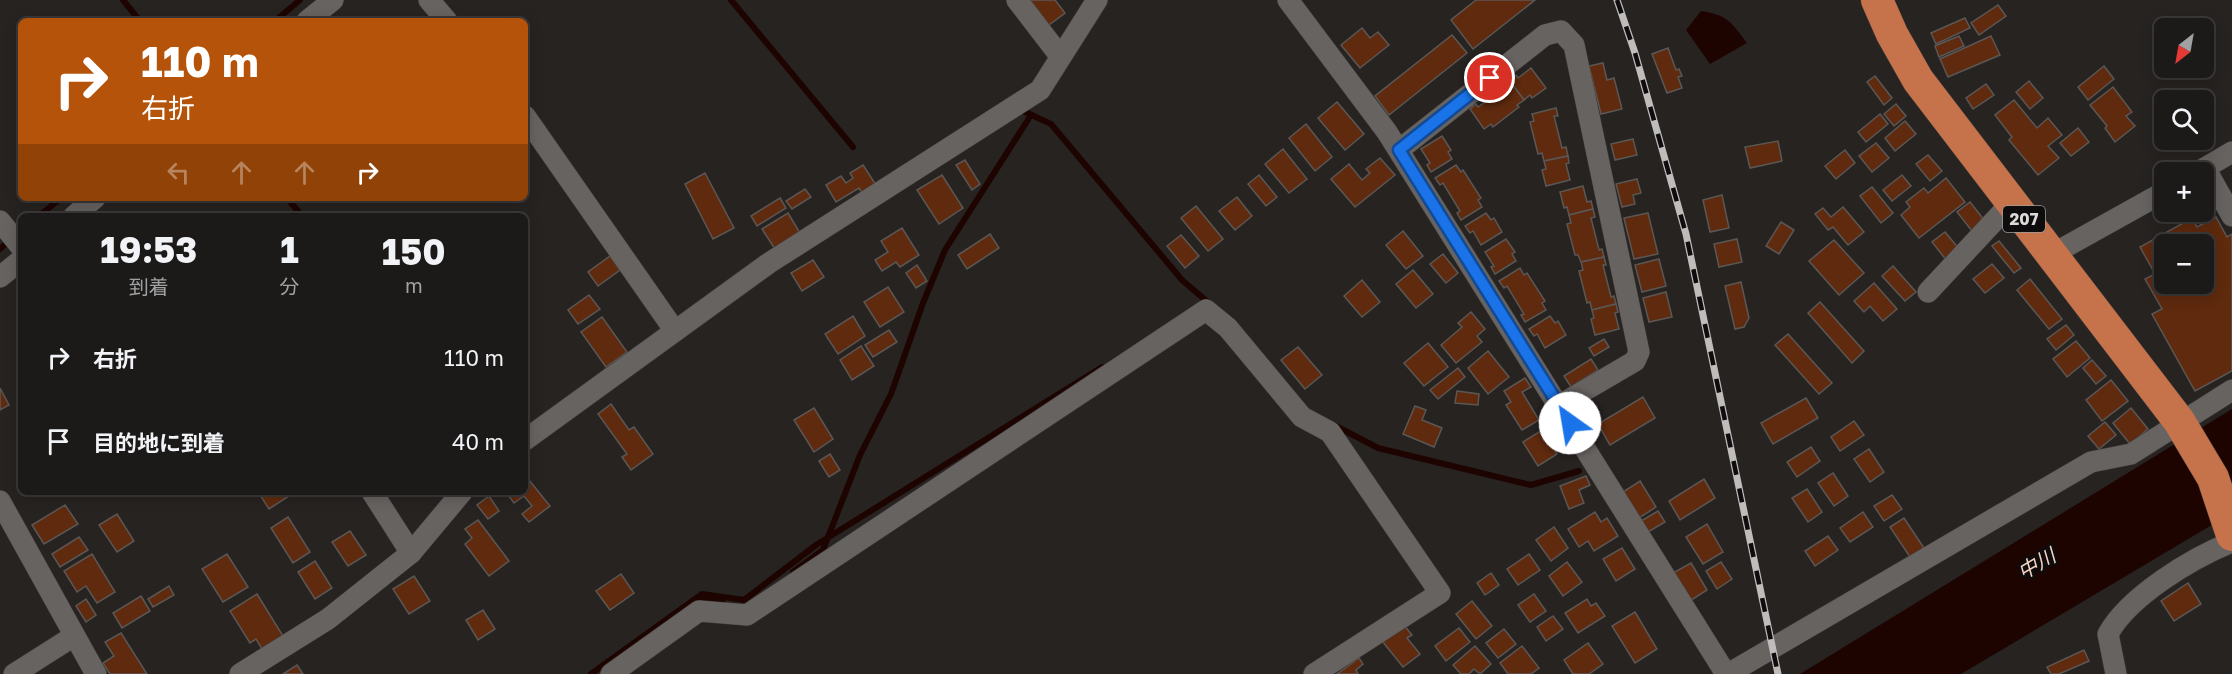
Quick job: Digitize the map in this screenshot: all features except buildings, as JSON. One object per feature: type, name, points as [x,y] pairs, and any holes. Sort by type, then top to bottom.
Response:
[{"type":"highway","name":"207","points":[[1877,0],[1892,34],[1918,80],[2182,425],[2213,478],[2232,532]]},
{"type":"street","points":[[312,18],[333,0]]},
{"type":"street","points":[[429,0],[444,18]]},
{"type":"street","points":[[1017,0],[1060,56]]},
{"type":"street","points":[[528,438],[769,263],[1040,90],[1097,0]]},
{"type":"street","points":[[1288,0],[1399,150],[1727,674],[2091,462],[2131,454],[2182,425],[2232,390]]},
{"type":"street","points":[[1399,150],[1545,35],[1562,31],[1574,45],[1639,352],[1635,361],[1558,406]]},
{"type":"street","points":[[528,120],[675,331]]},
{"type":"street","points":[[2214,162],[2232,152]]},
{"type":"street","points":[[2214,189],[2232,216]]},
{"type":"street","points":[[2051,255],[2154,198]]},
{"type":"street","points":[[78,213],[92,201]]},
{"type":"street","points":[[1928,292],[2012,203]]},
{"type":"street","points":[[4,226],[18,243]]},
{"type":"street","points":[[0,278],[18,263]]},
{"type":"street","points":[[615,673],[699,611],[747,615],[1206,310],[1228,328],[1302,417],[1330,432],[1440,593],[1314,674]]},
{"type":"street","points":[[374,495],[411,553]]},
{"type":"street","points":[[240,674],[328,619],[411,553],[459,495]]},
{"type":"street","points":[[0,501],[96,674]]},
{"type":"street","points":[[2116,674],[2108,634],[2116,619],[2181,566],[2232,542]]},
{"type":"street","points":[[14,674],[74,636]]},
{"type":"water","points":[[1701,11],[1723,17],[1747,43],[1710,64],[1686,30]]},
{"type":"water","name":"中川","points":[[2232,409],[2232,513],[1961,674],[1800,674]]},
{"type":"waterway","points":[[123,0],[138,18]]},
{"type":"waterway","points":[[279,18],[300,0]]},
{"type":"waterway","points":[[731,0],[853,147]]},
{"type":"waterway","points":[[1018,112],[1021,110],[1051,124],[1182,280],[1210,304]]},
{"type":"waterway","points":[[793,572],[823,550],[860,455],[891,394],[923,303],[945,250],[1031,115]]},
{"type":"waterway","points":[[43,213],[57,201]]},
{"type":"waterway","points":[[290,201],[300,213]]},
{"type":"waterway","points":[[0,249],[11,239]]},
{"type":"waterway","points":[[591,674],[702,594],[744,600],[816,545],[1102,367]]},
{"type":"waterway","points":[[1334,425],[1378,448],[1531,485],[1579,471]]},
{"type":"waterway","points":[[696,606],[704,600],[723,603]]},
{"type":"railway","points":[[1617,0],[1635,53],[1686,234],[1778,674]]},
{"type":"route","points":[[1490,78],[1399,150],[1570,423]]}]
